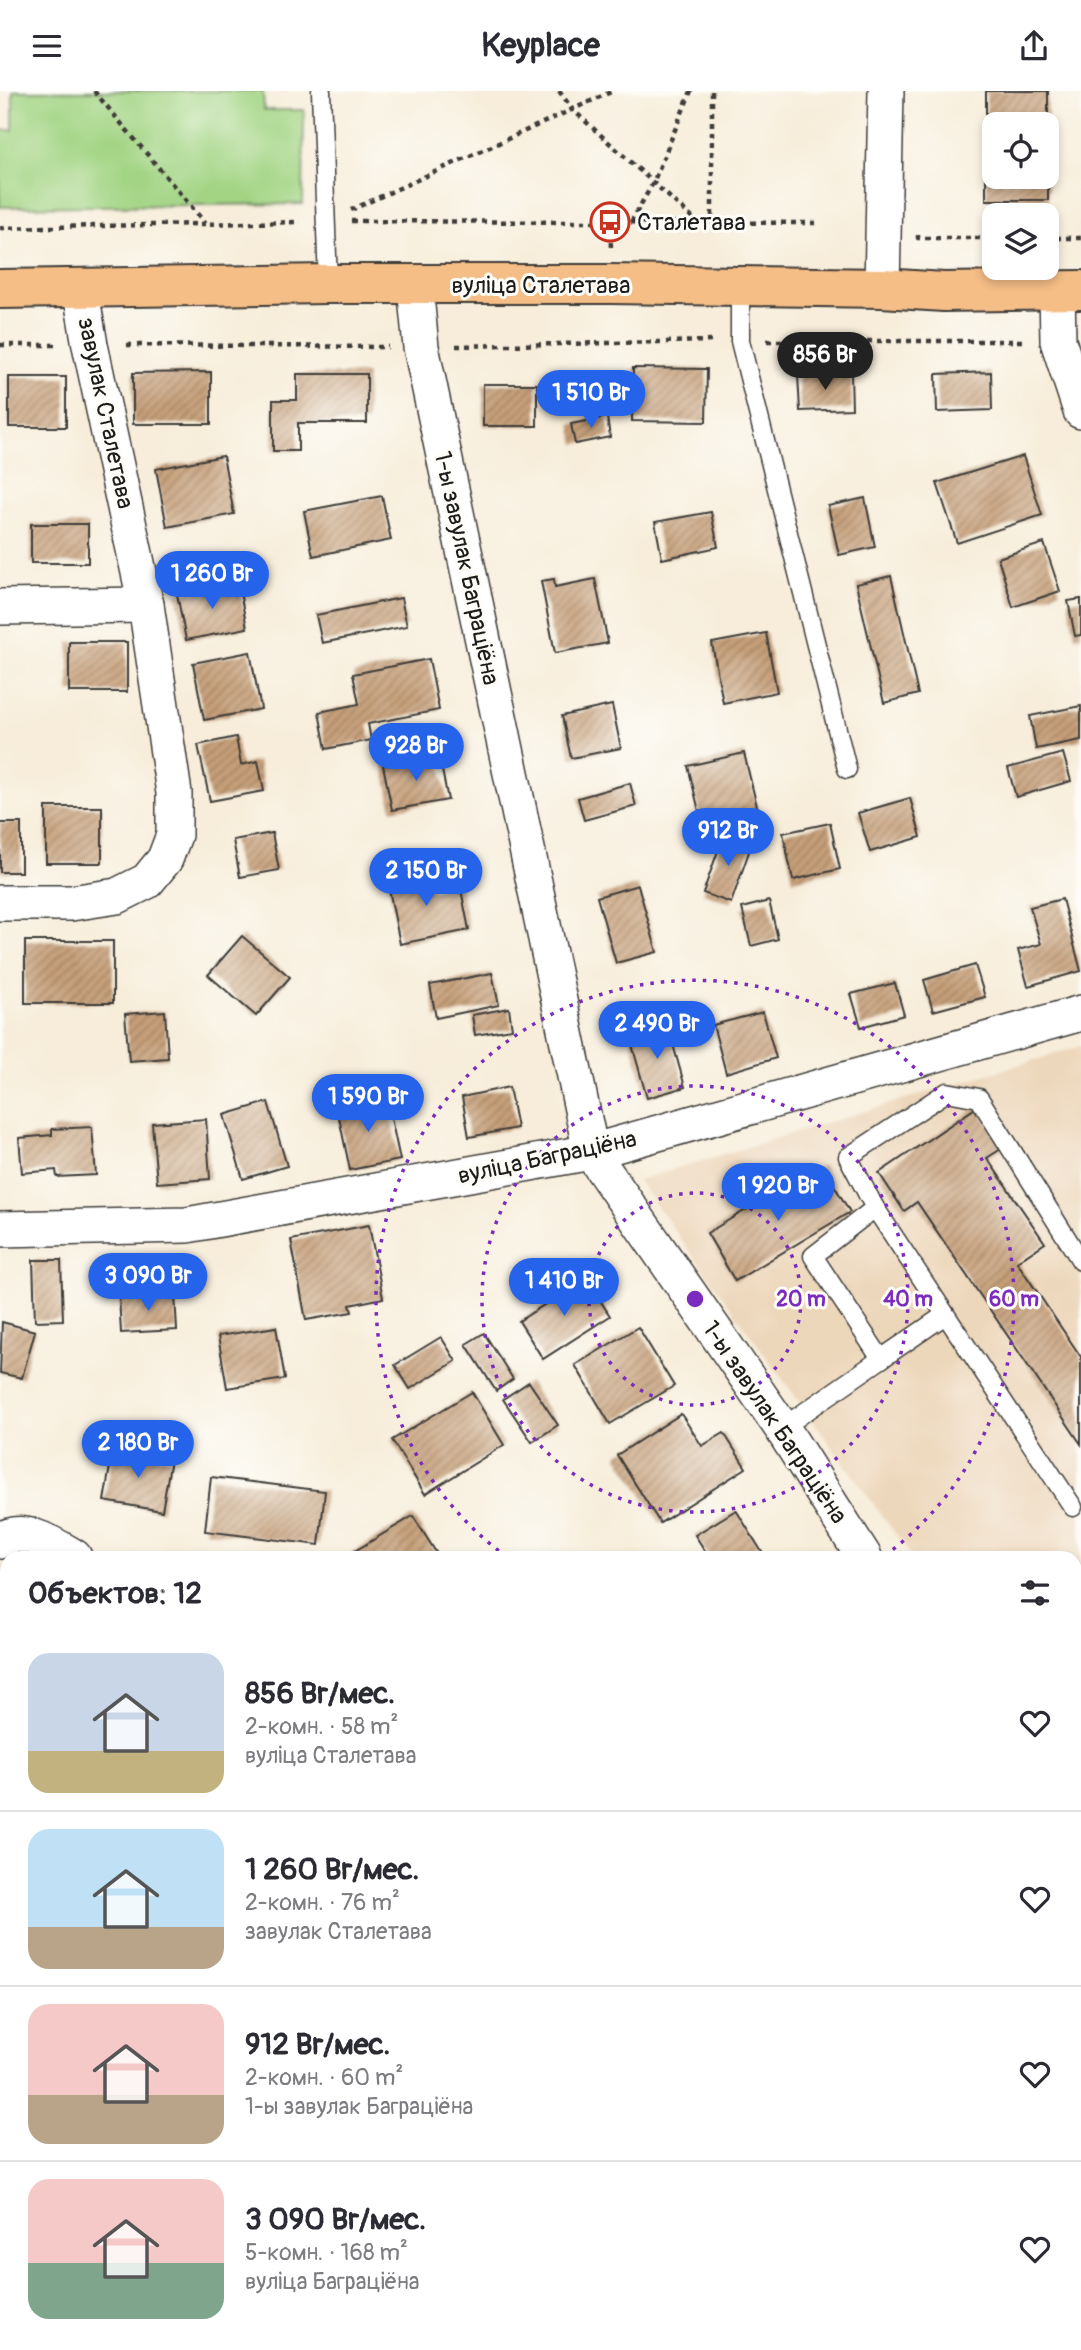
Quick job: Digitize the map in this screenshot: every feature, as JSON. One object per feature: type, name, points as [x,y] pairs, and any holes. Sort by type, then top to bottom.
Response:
[{"type":"main road","name":"вуліца Сталетава","points":[[0,289],[328,284],[611,284],[883,288],[944,292],[1069,290]]},
{"type":"street","points":[[883,288],[886,91]]},
{"type":"street","name":"1-ы завулак Баграціёна","points":[[415,286],[421,347],[591,1152],[782,1428],[859,1551]]},
{"type":"street","name":"завулак Сталетава","points":[[0,903],[71,903],[117,896],[147,881],[165,859],[174,835],[174,793],[146,605],[80,287]]},
{"type":"street","points":[[1069,290],[1058,341],[1081,411]]},
{"type":"street","points":[[0,607],[146,605]]},
{"type":"street","name":"вуліца Баграціёна","points":[[0,1229],[187,1225],[591,1152],[1081,1013]]},
{"type":"street","points":[[0,1541],[7,1536],[40,1537],[64,1551]]},
{"type":"lane","points":[[321,91],[328,284]]},
{"type":"lane","points":[[740,286],[740,341],[848,769]]},
{"type":"lane","points":[[1073,1507],[875,1208],[848,1157],[947,1092],[979,1098],[1081,1261]]},
{"type":"lane","points":[[875,1208],[813,1256],[881,1359]]},
{"type":"lane","points":[[782,1428],[945,1315]]},
{"type":"path","points":[[94,91],[205,224]]},
{"type":"path","points":[[559,91],[573,110],[699,223]]},
{"type":"path","points":[[325,222],[613,91]]},
{"type":"path","points":[[631,222],[653,183],[691,91]]},
{"type":"path","points":[[712,91],[712,223]]},
{"type":"path","points":[[0,228],[325,222],[818,223]]},
{"type":"path","points":[[1059,237],[1081,237]]},
{"type":"path","points":[[918,238],[982,238]]},
{"type":"path","points":[[0,345],[421,347],[740,341],[1058,341]]},
{"type":"shaded area","points":[[1081,1046],[1081,1551],[908,1551],[638,1180]]},
{"type":"green space","points":[[13,91],[263,91],[264,110],[304,110],[303,204],[0,207],[0,130],[13,130]]},
{"type":"building","points":[[986,91],[1048,91],[1048,112],[986,112]]},
{"type":"building","points":[[986,189],[1048,189],[1048,200],[986,200]]},
{"type":"building","points":[[633,368],[707,369],[706,422],[632,421]]},
{"type":"building","points":[[211,372],[211,424],[133,424],[133,373]]},
{"type":"building","points":[[991,372],[992,410],[937,412],[936,374]]},
{"type":"building","points":[[851,373],[852,409],[800,411],[798,375]]},
{"type":"building","points":[[297,374],[367,374],[367,423],[298,423],[298,451],[273,451],[273,400],[297,400]]},
{"type":"building","points":[[9,377],[66,377],[66,427],[9,427]]},
{"type":"building","points":[[483,384],[537,384],[537,426],[483,426]]},
{"type":"building","points":[[607,417],[610,437],[575,444],[571,424]]},
{"type":"building","points":[[223,456],[234,514],[167,527],[156,469]]},
{"type":"building","points":[[1023,456],[1042,515],[957,543],[937,483]]},
{"type":"building","points":[[382,496],[391,540],[313,556],[304,511]]},
{"type":"building","points":[[865,498],[875,547],[839,555],[828,506]]},
{"type":"building","points":[[711,512],[718,547],[662,559],[655,522]]},
{"type":"building","points":[[31,524],[88,524],[88,563],[31,563]]},
{"type":"building","points":[[1044,543],[1060,591],[1013,607],[998,558]]},
{"type":"building","points":[[891,576],[918,694],[884,703],[856,584]]},
{"type":"building","points":[[554,579],[555,587],[595,579],[608,643],[555,653],[541,581]]},
{"type":"building","points":[[238,582],[247,628],[186,640],[177,594]]},
{"type":"building","points":[[401,598],[407,626],[322,643],[316,615]]},
{"type":"building","points":[[1081,599],[1081,635],[1075,636],[1068,601]]},
{"type":"building","points":[[766,633],[777,692],[723,703],[712,643]]},
{"type":"building","points":[[69,642],[127,642],[127,692],[69,692]]},
{"type":"building","points":[[250,652],[261,709],[204,720],[193,663]]},
{"type":"building","points":[[429,659],[439,710],[368,724],[371,740],[326,749],[319,712],[359,704],[353,674]]},
{"type":"building","points":[[612,705],[621,748],[571,758],[562,716]]},
{"type":"building","points":[[1081,706],[1081,740],[1036,749],[1030,716]]},
{"type":"building","points":[[236,737],[241,765],[258,761],[264,791],[210,801],[198,745]]},
{"type":"building","points":[[744,753],[761,823],[705,836],[688,766]]},
{"type":"building","points":[[1063,753],[1071,781],[1016,797],[1008,768]]},
{"type":"building","points":[[439,755],[448,800],[392,810],[383,765]]},
{"type":"building","points":[[630,783],[636,806],[584,820],[578,798]]},
{"type":"building","points":[[910,798],[921,837],[870,852],[858,813]]},
{"type":"building","points":[[46,807],[102,807],[102,863],[46,863]]},
{"type":"building","points":[[0,823],[21,823],[21,872],[0,872]]},
{"type":"building","points":[[830,823],[840,869],[793,880],[783,833]]},
{"type":"building","points":[[272,833],[279,870],[240,877],[233,840]]},
{"type":"building","points":[[724,834],[752,843],[731,903],[703,893]]},
{"type":"building","points":[[426,871],[430,891],[460,884],[469,930],[400,944],[387,879]]},
{"type":"building","points":[[638,885],[657,952],[616,963],[597,897]]},
{"type":"building","points":[[1062,899],[1081,971],[1028,986],[1018,950],[1041,944],[1030,907]]},
{"type":"building","points":[[769,901],[778,939],[751,946],[742,908]]},
{"type":"building","points":[[242,936],[290,977],[256,1016],[208,975]]},
{"type":"building","points":[[25,941],[113,941],[113,1003],[25,1003]]},
{"type":"building","points":[[975,965],[985,997],[933,1011],[924,980]]},
{"type":"building","points":[[492,973],[499,1005],[436,1018],[430,985]]},
{"type":"building","points":[[895,983],[904,1015],[861,1027],[851,994]]},
{"type":"building","points":[[509,1008],[512,1029],[475,1035],[472,1015]]},
{"type":"building","points":[[165,1011],[168,1058],[129,1061],[125,1014]]},
{"type":"building","points":[[763,1012],[776,1058],[726,1073],[713,1025]]},
{"type":"building","points":[[667,1023],[685,1087],[647,1098],[629,1034]]},
{"type":"building","points":[[509,1087],[517,1128],[469,1137],[462,1097]]},
{"type":"building","points":[[387,1099],[400,1160],[350,1170],[337,1108]]},
{"type":"building","points":[[268,1102],[287,1166],[243,1179],[224,1115]]},
{"type":"building","points":[[977,1107],[1004,1147],[987,1158],[1045,1243],[1017,1262],[1081,1357],[1081,1444],[917,1202],[904,1211],[879,1173]]},
{"type":"building","points":[[206,1119],[210,1179],[157,1183],[152,1123]]},
{"type":"building","points":[[92,1127],[96,1175],[57,1177],[56,1170],[22,1173],[19,1138],[52,1135],[52,1129]]},
{"type":"building","points":[[822,1165],[850,1212],[735,1281],[707,1233]]},
{"type":"building","points":[[369,1225],[383,1298],[350,1305],[352,1312],[306,1320],[291,1240]]},
{"type":"building","points":[[33,1260],[61,1260],[63,1320],[35,1321]]},
{"type":"building","points":[[586,1278],[610,1316],[543,1359],[519,1321]]},
{"type":"building","points":[[175,1294],[177,1330],[121,1333],[119,1296]]},
{"type":"building","points":[[2,1322],[35,1331],[22,1378],[0,1373]]},
{"type":"building","points":[[276,1327],[285,1379],[227,1388],[218,1336]]},
{"type":"building","points":[[638,1327],[674,1386],[610,1424],[575,1365]]},
{"type":"building","points":[[484,1333],[513,1379],[496,1391],[466,1344]]},
{"type":"building","points":[[441,1337],[456,1361],[410,1389],[395,1365]]},
{"type":"building","points":[[529,1382],[558,1425],[532,1442],[503,1399]]},
{"type":"building","points":[[472,1392],[504,1445],[425,1494],[392,1440]]},
{"type":"building","points":[[681,1414],[702,1446],[724,1433],[746,1468],[660,1523],[617,1455]]},
{"type":"building","points":[[113,1449],[171,1459],[162,1511],[104,1501]]},
{"type":"building","points":[[211,1477],[325,1491],[319,1545],[205,1531]]},
{"type":"building","points":[[736,1510],[761,1551],[705,1551],[695,1535]]},
{"type":"building","points":[[413,1516],[435,1551],[355,1551]]},
{"type":"place","name":"Сталетава","points":[[610,222]]}]
